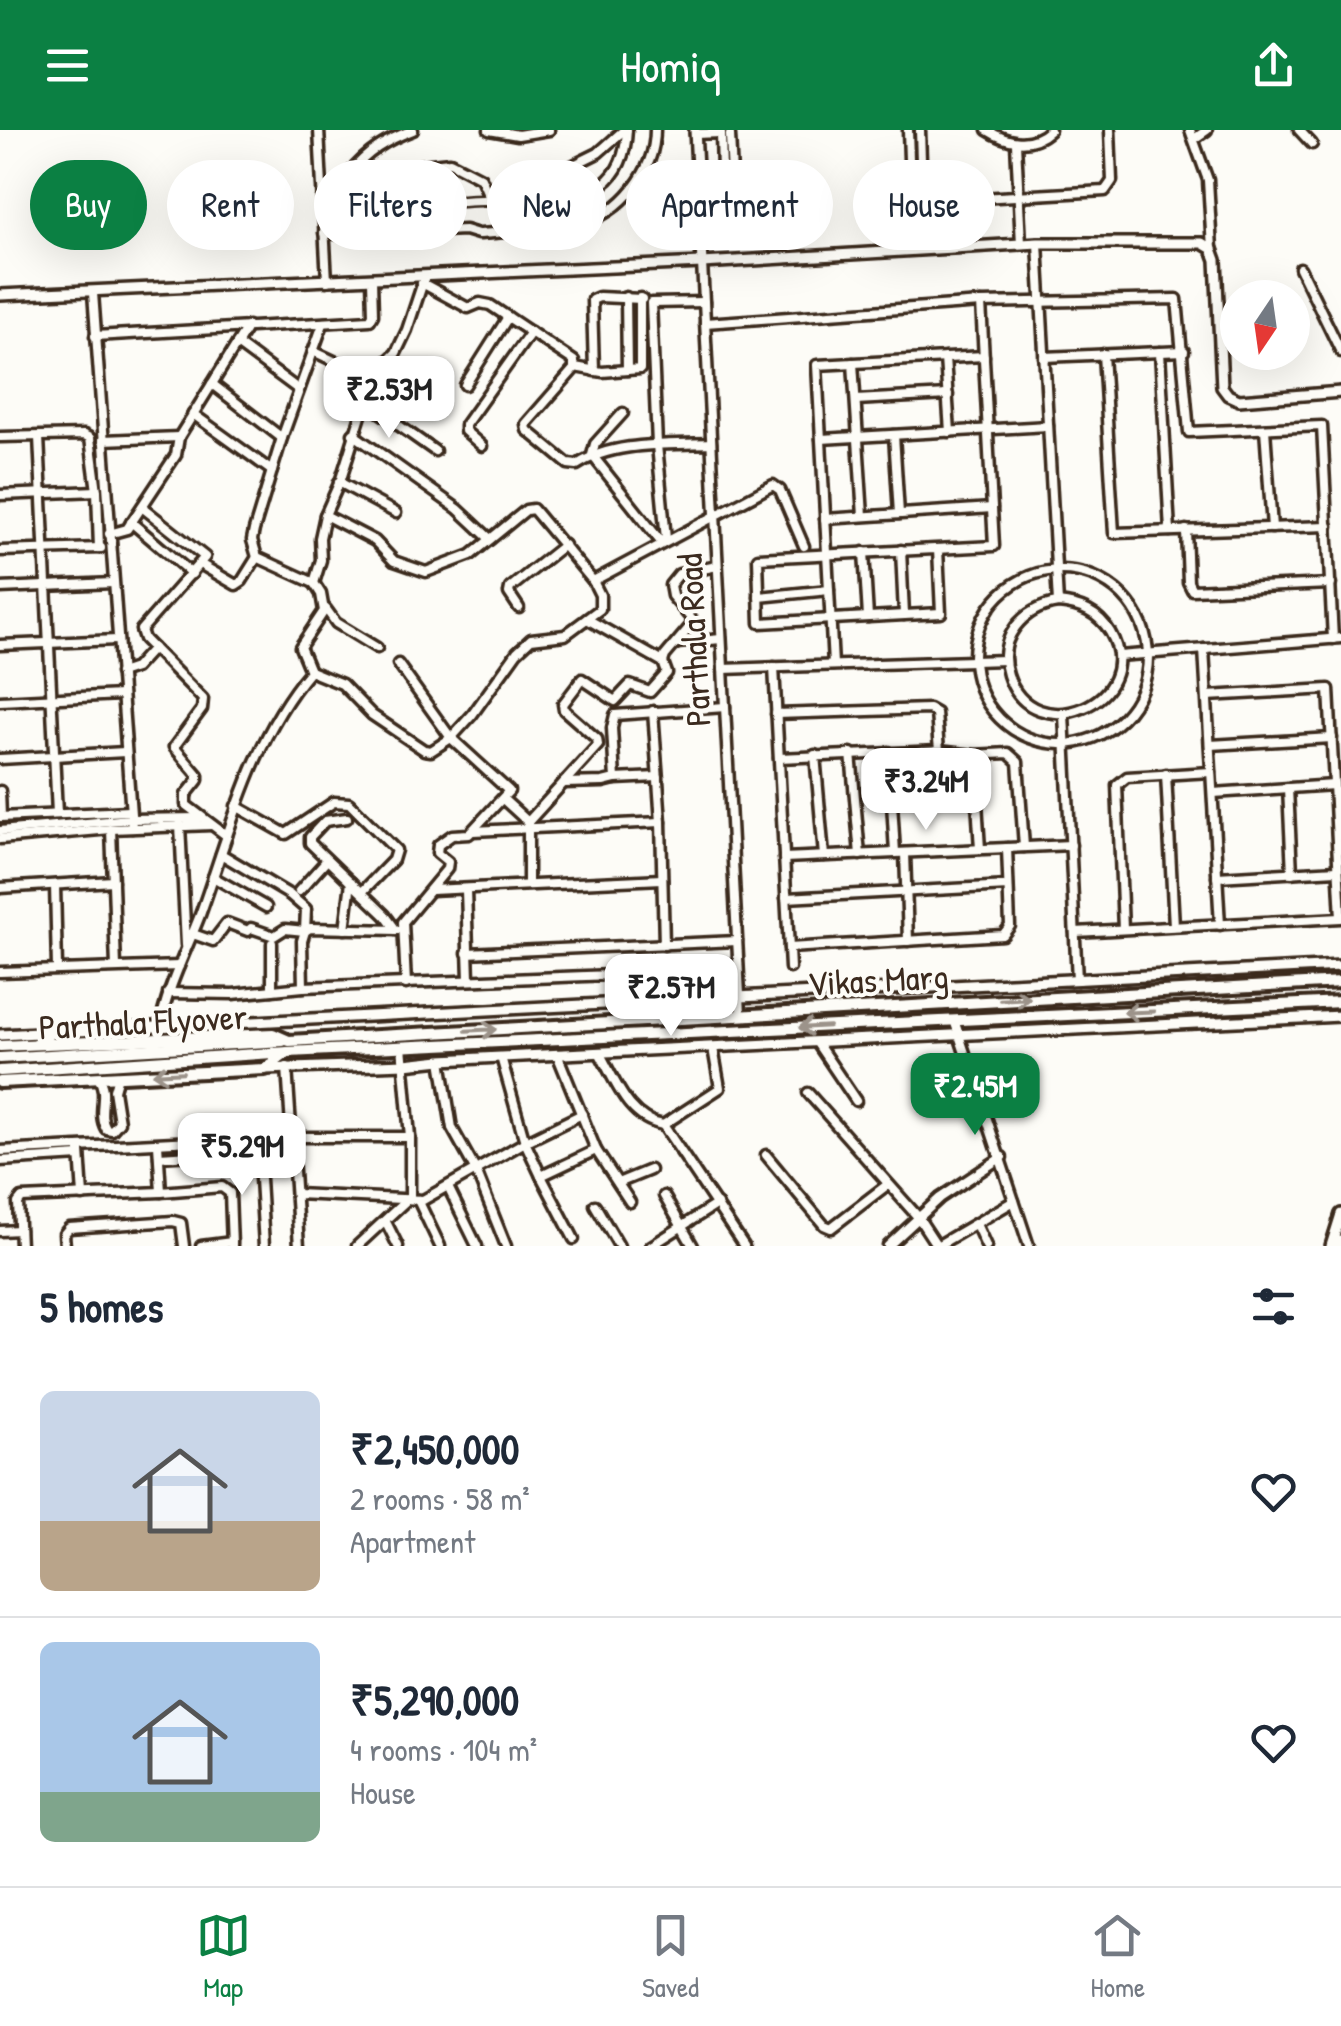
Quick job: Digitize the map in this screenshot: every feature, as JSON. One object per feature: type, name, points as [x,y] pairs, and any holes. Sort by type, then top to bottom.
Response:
[{"type":"main road","name":"Vikas Marg","points":[[282,1047],[741,1015],[1341,982]]},
{"type":"main road","points":[[1242,986],[1237,994],[1244,1009]]},
{"type":"main road","points":[[1214,988],[1224,998],[1218,1011]]},
{"type":"main road","name":"Vikas Marg","points":[[282,1047],[402,1046],[1218,1011],[1341,1002]]},
{"type":"main road","points":[[35,1045],[52,1031]]},
{"type":"main road","name":"Vikas Marg","points":[[0,1046],[20,1039],[35,1045],[273,1034],[282,1047]]},
{"type":"main road","points":[[0,1082],[101,1082],[265,1068],[282,1047]]},
{"type":"main road","name":"Parthala Flyover","points":[[0,1058],[282,1047]]},
{"type":"main road","name":"Parthala Flyover","points":[[0,1070],[282,1047]]},
{"type":"street","points":[[319,130],[320,160]]},
{"type":"street","points":[[361,160],[387,140],[413,130]]},
{"type":"street","points":[[489,130],[518,135],[549,130]]},
{"type":"street","points":[[606,182],[625,156],[626,130]]},
{"type":"street","points":[[584,160],[626,130]]},
{"type":"street","points":[[606,214],[644,174],[655,146],[655,130]]},
{"type":"street","points":[[908,130],[909,160]]},
{"type":"street","points":[[920,130],[922,191],[928,201],[1105,191],[1110,188],[1110,130]]},
{"type":"street","points":[[987,130],[1016,143],[1030,141],[1050,130]]},
{"type":"street","points":[[1207,130],[1192,135],[1208,180],[1222,387],[1238,400],[1341,392]]},
{"type":"street","points":[[1298,130],[1312,144]]},
{"type":"street","points":[[696,160],[695,132],[726,132]]},
{"type":"street","points":[[724,160],[726,132]]},
{"type":"street","points":[[726,132],[729,160]]},
{"type":"street","points":[[1016,143],[1021,244]]},
{"type":"street","points":[[467,171],[480,178],[487,190]]},
{"type":"street","points":[[1038,243],[1058,603]]},
{"type":"street","points":[[995,245],[1202,243],[1212,249]]},
{"type":"street","points":[[325,250],[326,281]]},
{"type":"street","points":[[701,250],[702,263]]},
{"type":"street","points":[[0,295],[423,280],[897,250]]},
{"type":"street","name":"Parthala Road","points":[[702,263],[741,1015]]},
{"type":"street","points":[[1300,268],[1341,352]]},
{"type":"street","points":[[95,336],[371,319],[372,279]]},
{"type":"street","points":[[423,280],[468,308],[486,303],[574,361],[575,367]]},
{"type":"street","points":[[377,648],[336,623],[314,582],[321,560],[325,515],[364,401],[380,366],[396,353],[408,330],[423,280]]},
{"type":"street","points":[[94,292],[130,819]]},
{"type":"street","points":[[594,372],[591,303],[598,297],[704,302]]},
{"type":"street","points":[[626,297],[627,370]]},
{"type":"street","points":[[575,367],[594,372],[640,366],[640,298]]},
{"type":"street","points":[[705,323],[981,303],[1176,299],[1189,432],[1322,426],[1337,638],[1120,656]]},
{"type":"street","points":[[651,302],[663,541]]},
{"type":"street","points":[[938,549],[941,614],[760,623],[758,558],[994,546],[981,303]]},
{"type":"street","points":[[466,385],[508,317]]},
{"type":"street","points":[[200,564],[236,585],[257,557],[252,535],[324,324]]},
{"type":"street","points":[[110,534],[124,532],[142,507],[176,455],[179,437],[248,326]]},
{"type":"street","points":[[482,446],[465,432],[465,426],[531,332]]},
{"type":"street","points":[[237,344],[299,390]]},
{"type":"street","points":[[313,351],[372,379]]},
{"type":"street","points":[[1044,357],[1184,351]]},
{"type":"street","points":[[1160,352],[1170,531]]},
{"type":"street","points":[[1103,354],[1114,533],[1328,526]]},
{"type":"street","points":[[833,666],[817,365],[984,356]]},
{"type":"street","points":[[945,358],[950,432]]},
{"type":"street","points":[[853,363],[863,516]]},
{"type":"street","points":[[575,367],[526,427],[568,464],[576,465],[592,455],[657,445],[711,444]]},
{"type":"street","points":[[212,384],[282,438]]},
{"type":"street","points":[[856,400],[948,395]]},
{"type":"street","points":[[364,401],[435,451]]},
{"type":"street","points":[[592,455],[595,444],[623,413]]},
{"type":"street","points":[[193,414],[272,471]]},
{"type":"street","points":[[821,439],[1048,426]]},
{"type":"street","points":[[1265,428],[1272,528]]},
{"type":"street","points":[[353,434],[444,498],[490,538]]},
{"type":"street","points":[[894,435],[899,514]]},
{"type":"street","points":[[39,437],[56,814]]},
{"type":"street","points":[[103,440],[179,437]]},
{"type":"street","points":[[0,438],[90,438],[99,548]]},
{"type":"street","points":[[592,455],[663,541]]},
{"type":"street","points":[[339,482],[396,513]]},
{"type":"street","points":[[593,581],[767,487],[776,486],[804,546]]},
{"type":"street","points":[[0,495],[97,491]]},
{"type":"street","points":[[142,507],[204,557],[142,627],[142,635],[203,699],[202,708],[174,747],[198,775],[184,800],[200,818],[227,836]]},
{"type":"street","points":[[324,606],[323,615],[300,647],[310,672],[342,684],[372,715],[431,751],[451,738],[483,703],[531,639],[559,637],[600,609],[602,602],[593,581],[529,508],[466,558],[426,572],[394,561],[375,541],[325,515]]},
{"type":"street","points":[[825,518],[992,508]]},
{"type":"street","points":[[131,522],[192,574]]},
{"type":"street","points":[[1186,530],[1188,582],[1192,590],[1331,584]]},
{"type":"street","points":[[519,608],[510,588],[564,545]]},
{"type":"street","points":[[0,552],[110,548]]},
{"type":"street","points":[[900,550],[904,615]]},
{"type":"street","points":[[864,552],[868,617]]},
{"type":"street","points":[[257,557],[314,582]]},
{"type":"street","points":[[663,662],[694,622],[672,596],[670,585],[679,574],[718,566]]},
{"type":"street","points":[[1056,570],[1096,577],[1122,594],[1140,618],[1150,654],[1135,704],[1116,725],[1093,738],[1066,744],[1038,741],[1003,721],[979,688],[973,661],[976,634],[989,607],[1010,586],[1037,572],[1056,570]]},
{"type":"street","points":[[0,588],[113,583]]},
{"type":"street","points":[[759,596],[829,590]]},
{"type":"street","points":[[1058,603],[1081,606],[1097,616],[1108,628],[1120,656],[1105,693],[1082,710],[1064,714],[1034,707],[1022,698],[1012,686],[1005,660],[1007,644],[1022,618],[1058,603]]},
{"type":"street","points":[[586,619],[663,662],[667,673],[650,692],[630,685],[615,701],[615,778]]},
{"type":"street","points":[[677,644],[721,639]]},
{"type":"street","points":[[0,645],[117,640]]},
{"type":"street","points":[[120,673],[135,668],[153,648]]},
{"type":"street","points":[[1204,649],[1220,925]]},
{"type":"street","points":[[723,669],[1005,660]]},
{"type":"street","points":[[398,664],[451,738],[508,787],[508,795],[473,831],[465,836],[452,835],[438,846],[437,853],[448,862],[448,867],[432,890],[406,914],[399,930],[406,984]]},
{"type":"street","points":[[774,668],[790,968]]},
{"type":"street","points":[[157,1040],[168,993],[214,877],[236,806],[284,708],[310,672]]},
{"type":"street","points":[[597,750],[597,739],[564,710],[563,704],[582,679],[615,701]]},
{"type":"street","points":[[1075,932],[1341,918],[1330,689],[1207,696]]},
{"type":"street","points":[[0,701],[121,695]]},
{"type":"street","points":[[616,715],[725,707]]},
{"type":"street","points":[[776,714],[929,708],[936,714],[938,751]]},
{"type":"street","points":[[653,710],[664,945]]},
{"type":"street","points":[[1064,714],[1077,980]]},
{"type":"street","points":[[527,826],[612,734]]},
{"type":"street","points":[[1210,744],[1332,738]]},
{"type":"street","points":[[0,759],[125,752]]},
{"type":"street","points":[[778,758],[889,752],[1008,753],[1016,757],[1024,847]]},
{"type":"street","points":[[889,752],[908,941]]},
{"type":"street","points":[[851,753],[860,854]]},
{"type":"street","points":[[815,755],[824,856]]},
{"type":"street","points":[[974,755],[980,849]]},
{"type":"street","points":[[1124,929],[1118,784],[1127,777],[1211,772]]},
{"type":"street","points":[[1166,774],[1174,926]]},
{"type":"street","points":[[564,782],[658,777]]},
{"type":"street","points":[[1212,793],[1334,785]]},
{"type":"street","points":[[1288,788],[1292,872]]},
{"type":"street","points":[[0,791],[1,817],[56,814],[211,825]]},
{"type":"street","points":[[504,800],[527,826],[528,884]]},
{"type":"street","points":[[236,806],[286,834],[334,802],[349,803],[396,850],[392,860],[362,892]]},
{"type":"street","points":[[0,830],[130,819],[200,818]]},
{"type":"street","points":[[347,818],[325,821],[310,837],[310,843],[399,930]]},
{"type":"street","points":[[0,839],[111,829],[130,819]]},
{"type":"street","points":[[473,831],[661,822]]},
{"type":"street","points":[[180,825],[186,952]]},
{"type":"street","points":[[111,829],[116,967]]},
{"type":"street","points":[[784,858],[1071,845]]},
{"type":"street","points":[[789,948],[1003,935],[1010,926],[1006,848]]},
{"type":"street","points":[[222,854],[306,909],[303,987]]},
{"type":"street","points":[[299,891],[328,860]]},
{"type":"street","points":[[1217,877],[1337,870]]},
{"type":"street","points":[[214,877],[266,908]]},
{"type":"street","points":[[432,890],[662,880]]},
{"type":"street","points":[[0,888],[113,881]]},
{"type":"street","points":[[345,929],[351,882]]},
{"type":"street","points":[[55,885],[57,968]]},
{"type":"street","points":[[786,898],[1008,886]]},
{"type":"street","points":[[466,890],[468,979]]},
{"type":"street","points":[[193,934],[213,942],[227,923],[274,936],[285,929],[399,930]]},
{"type":"street","points":[[467,952],[737,941]]},
{"type":"street","points":[[272,943],[272,990]]},
{"type":"street","points":[[0,972],[179,966]]},
{"type":"street","points":[[0,1034],[20,1039],[52,1031],[1341,966]]},
{"type":"street","points":[[168,993],[234,994],[468,979],[738,970]]},
{"type":"street","points":[[265,1068],[1341,1016]]},
{"type":"street","points":[[954,1020],[1002,1158],[1027,1245]]},
{"type":"street","points":[[817,1044],[856,1100]]},
{"type":"street","points":[[402,1046],[414,1199],[440,1246]]},
{"type":"street","points":[[600,1054],[636,1114],[649,1123],[663,1125],[720,1088],[713,1048]]},
{"type":"street","points":[[558,1054],[596,1150],[630,1202]]},
{"type":"street","points":[[501,1057],[525,1142],[574,1238]]},
{"type":"street","points":[[441,1060],[450,1122],[476,1171],[506,1246]]},
{"type":"street","points":[[287,1068],[299,1246]]},
{"type":"street","points":[[116,1081],[120,1146]]},
{"type":"street","points":[[101,1082],[104,1147]]},
{"type":"street","points":[[808,1093],[918,1217],[937,1246],[1014,1201]]},
{"type":"street","points":[[357,1246],[414,1199],[448,1187],[582,1114]]},
{"type":"street","points":[[663,1125],[744,1246]]},
{"type":"street","points":[[106,1130],[118,1127]]},
{"type":"street","points":[[292,1136],[410,1137]]},
{"type":"street","points":[[0,1160],[104,1147],[251,1138],[258,1145],[264,1246]]},
{"type":"street","points":[[158,1144],[161,1192]]},
{"type":"street","points":[[541,1176],[596,1150]]},
{"type":"street","points":[[0,1151],[80,1152]]},
{"type":"street","points":[[80,1152],[82,1196]]},
{"type":"street","points":[[159,1157],[258,1152]]},
{"type":"street","points":[[766,1155],[824,1225],[831,1228],[887,1184]]},
{"type":"street","points":[[888,1246],[918,1217],[1002,1158]]},
{"type":"street","points":[[618,1183],[650,1170]]},
{"type":"street","points":[[448,1187],[476,1246]]},
{"type":"street","points":[[20,1246],[18,1203],[22,1198],[227,1189],[232,1244],[201,1246]]},
{"type":"street","points":[[296,1194],[414,1199]]},
{"type":"street","points":[[664,1196],[693,1246]]},
{"type":"street","points":[[651,1246],[717,1204]]},
{"type":"street","points":[[595,1205],[619,1246]]},
{"type":"street","points":[[1331,1246],[1341,1214]]},
{"type":"street","points":[[65,1246],[65,1230],[69,1228],[174,1221],[184,1228],[184,1246]]},
{"type":"street","points":[[386,1222],[398,1246]]},
{"type":"street","points":[[976,1224],[986,1246]]},
{"type":"street","points":[[0,1231],[19,1230]]}]
